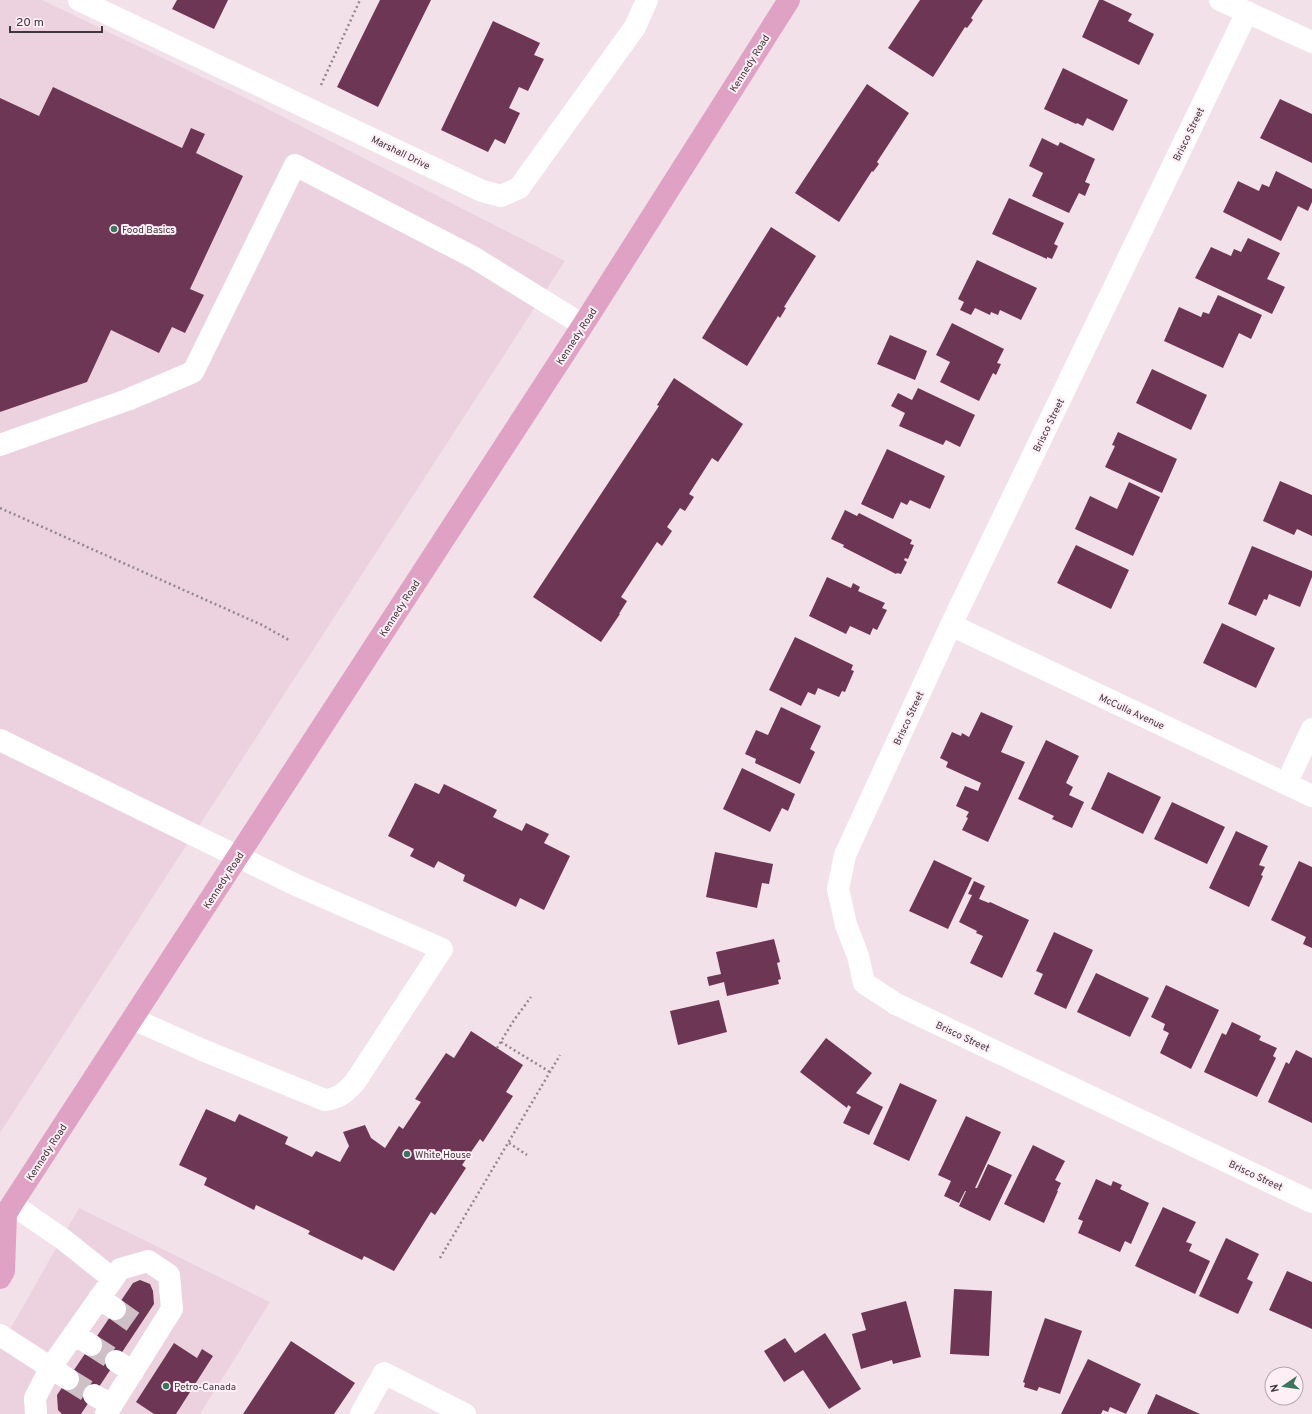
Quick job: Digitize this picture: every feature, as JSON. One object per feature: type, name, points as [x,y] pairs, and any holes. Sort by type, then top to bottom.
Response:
[{"type":"main road","name":"Kennedy Road","points":[[6,1211],[133,1019],[583,326],[789,0]]},
{"type":"main road","points":[[0,1278],[4,1271],[6,1211]]},
{"type":"street","name":"Marshall Drive","points":[[79,0],[482,191],[501,196],[519,188],[635,27],[647,0]]},
{"type":"street","points":[[1220,0],[1312,42]]},
{"type":"street","name":"Brisco Street","points":[[1247,12],[951,625],[845,855],[838,889],[846,926],[858,956],[864,983],[896,1004],[1312,1202]]},
{"type":"street","points":[[0,445],[127,400],[193,372],[295,165],[473,257],[583,326]]},
{"type":"street","name":"McCulla Avenue","points":[[951,625],[1312,796]]},
{"type":"street","points":[[1286,784],[1312,729]]},
{"type":"street","points":[[0,740],[296,885],[442,949],[355,1082],[344,1093],[332,1100],[325,1100],[205,1051],[133,1019]]},
{"type":"street","points":[[6,1211],[64,1240],[113,1279]]},
{"type":"street","points":[[36,1414],[35,1398],[60,1373],[107,1303],[113,1279],[120,1269],[148,1261],[170,1275],[172,1309],[147,1331],[124,1366],[104,1405]]},
{"type":"street","points":[[0,1335],[60,1373]]},
{"type":"street","points":[[361,1414],[384,1373],[466,1414]]},
{"type":"path","points":[[310,109],[360,0]]},
{"type":"path","points":[[0,508],[262,625],[288,640]]},
{"type":"path","points":[[497,1048],[514,1020],[531,997]]},
{"type":"path","points":[[501,1042],[550,1072]]},
{"type":"path","points":[[440,1258],[560,1055]]},
{"type":"path","points":[[509,1142],[527,1155]]},
{"type":"shaded area","points":[[0,0],[42,0],[256,103],[565,261],[0,1133]]},
{"type":"shaded area","points":[[79,1208],[270,1302],[200,1414],[0,1414],[0,1347]]},
{"type":"building","points":[[177,0],[228,0],[214,29],[172,9]]},
{"type":"building","points":[[380,0],[431,0],[378,107],[337,87]]},
{"type":"building","points":[[920,0],[983,0],[971,18],[973,20],[967,28],[965,27],[933,77],[888,48]]},
{"type":"building","points":[[1099,0],[1103,0],[1132,14],[1128,21],[1154,34],[1139,65],[1082,37]]},
{"type":"building","points":[[493,21],[540,43],[534,55],[544,59],[528,91],[519,87],[509,108],[520,113],[505,144],[495,139],[488,152],[441,130]]},
{"type":"building","points":[[1063,68],[1128,100],[1113,131],[1087,118],[1083,126],[1077,123],[1076,124],[1044,109]]},
{"type":"building","points":[[867,84],[909,113],[877,162],[879,164],[873,172],[872,171],[839,222],[795,193]]},
{"type":"building","points":[[53,87],[182,148],[191,128],[205,134],[196,153],[243,176],[190,289],[204,295],[185,333],[172,327],[159,353],[111,330],[87,382],[0,412],[0,98],[39,116]]},
{"type":"building","points":[[1280,99],[1312,114],[1312,163],[1260,138]]},
{"type":"building","points":[[1042,138],[1058,146],[1060,142],[1095,159],[1085,182],[1090,184],[1085,196],[1079,193],[1069,213],[1032,196],[1043,173],[1029,166]]},
{"type":"building","points":[[1276,171],[1312,189],[1312,202],[1308,211],[1298,206],[1281,241],[1223,212],[1238,181],[1259,191],[1262,184],[1269,187]]},
{"type":"building","points":[[1009,198],[1064,223],[1054,244],[1058,246],[1052,259],[1047,257],[1047,259],[992,234]]},
{"type":"building","points":[[771,227],[816,256],[784,307],[786,308],[780,318],[778,316],[747,366],[702,338]]},
{"type":"building","points":[[1248,238],[1280,253],[1267,279],[1285,287],[1272,314],[1195,278],[1211,247],[1231,256],[1234,249],[1241,252]]},
{"type":"building","points":[[977,260],[1037,288],[1021,320],[1000,310],[998,315],[991,312],[990,315],[975,308],[971,315],[960,310],[964,302],[958,299]]},
{"type":"building","points":[[1218,295],[1262,315],[1251,339],[1239,333],[1223,368],[1164,341],[1179,307],[1201,317],[1203,312],[1209,314]]},
{"type":"building","points":[[952,323],[1004,349],[997,363],[1001,364],[996,375],[993,373],[979,401],[940,382],[950,362],[936,355]]},
{"type":"building","points":[[890,335],[927,351],[915,380],[877,364]]},
{"type":"building","points":[[1152,369],[1207,395],[1191,430],[1136,403]]},
{"type":"building","points":[[674,378],[743,424],[718,462],[712,458],[689,494],[694,497],[685,511],[680,508],[667,527],[672,531],[662,546],[657,542],[621,597],[627,601],[601,642],[533,597],[659,406],[657,405]]},
{"type":"building","points":[[918,388],[975,415],[960,447],[946,440],[943,445],[899,426],[905,413],[891,406],[898,393],[912,400]]},
{"type":"building","points":[[1118,432],[1177,459],[1162,493],[1105,467],[1115,446],[1112,445]]},
{"type":"building","points":[[887,449],[945,476],[930,509],[910,500],[907,505],[901,502],[893,519],[861,504]]},
{"type":"building","points":[[1280,481],[1312,495],[1312,536],[1297,529],[1294,535],[1263,521]]},
{"type":"building","points":[[1129,482],[1160,497],[1133,556],[1075,529],[1090,496],[1117,509]]},
{"type":"building","points":[[845,510],[857,516],[859,513],[912,540],[910,544],[914,545],[908,559],[905,558],[904,560],[907,562],[901,574],[896,574],[843,547],[844,545],[831,539]]},
{"type":"building","points":[[1076,545],[1129,570],[1111,609],[1057,583]]},
{"type":"building","points":[[1252,546],[1312,571],[1312,577],[1300,607],[1269,594],[1267,600],[1264,599],[1256,616],[1228,604]]},
{"type":"building","points":[[827,577],[851,588],[853,583],[860,587],[858,591],[885,603],[882,608],[887,610],[877,630],[873,628],[870,635],[850,626],[846,634],[809,616]]},
{"type":"building","points":[[1222,623],[1275,648],[1256,688],[1203,663]]},
{"type":"building","points":[[795,637],[853,665],[851,670],[854,671],[845,692],[842,691],[839,697],[818,688],[815,695],[808,692],[801,706],[769,690]]},
{"type":"building","points":[[781,707],[821,726],[810,749],[815,752],[800,784],[755,763],[756,759],[745,754],[756,730],[768,735]]},
{"type":"building","points":[[981,712],[1013,726],[1001,752],[1025,762],[988,842],[962,830],[968,818],[966,817],[969,812],[956,806],[965,786],[978,791],[981,783],[946,767],[948,762],[940,758],[952,732],[961,736],[962,733],[969,737]]},
{"type":"building","points":[[1046,740],[1079,756],[1066,783],[1073,787],[1069,795],[1084,802],[1072,828],[1052,819],[1054,816],[1018,799]]},
{"type":"building","points":[[742,768],[795,794],[788,811],[782,808],[770,832],[723,809]]},
{"type":"building","points":[[1108,772],[1161,797],[1143,834],[1091,809]]},
{"type":"building","points":[[415,783],[439,794],[444,784],[497,810],[493,817],[522,831],[526,823],[549,834],[544,843],[570,856],[544,910],[520,898],[516,907],[463,881],[465,875],[438,861],[434,868],[410,856],[414,849],[388,836]]},
{"type":"building","points":[[1172,802],[1225,827],[1207,864],[1154,839]]},
{"type":"building","points":[[1236,831],[1268,846],[1259,865],[1265,867],[1261,875],[1263,876],[1249,907],[1209,888]]},
{"type":"building","points":[[715,852],[773,864],[769,884],[762,883],[757,908],[706,897]]},
{"type":"building","points":[[934,860],[972,878],[948,929],[909,911]]},
{"type":"building","points":[[1299,861],[1312,867],[1312,948],[1303,944],[1306,937],[1271,920]]},
{"type":"building","points":[[974,881],[985,886],[979,899],[989,903],[990,902],[1029,920],[1002,978],[970,963],[983,936],[976,933],[977,931],[959,922],[972,895],[968,894]]},
{"type":"building","points":[[1054,932],[1093,950],[1066,1009],[1034,994],[1043,974],[1036,971]]},
{"type":"building","points":[[774,939],[780,962],[777,963],[781,979],[778,980],[779,984],[727,996],[724,982],[709,986],[707,977],[721,974],[716,952]]},
{"type":"building","points":[[1096,973],[1149,998],[1130,1037],[1077,1012]]},
{"type":"building","points":[[1166,985],[1219,1010],[1191,1069],[1160,1053],[1169,1033],[1163,1030],[1165,1024],[1151,1017]]},
{"type":"building","points":[[719,1000],[727,1032],[678,1045],[670,1011]]},
{"type":"building","points":[[1232,1022],[1261,1036],[1259,1040],[1277,1048],[1273,1056],[1276,1058],[1257,1097],[1204,1072],[1222,1033],[1226,1035]]},
{"type":"building","name":"White House","points":[[471,1031],[523,1065],[506,1092],[513,1096],[483,1142],[480,1139],[462,1165],[466,1168],[435,1215],[431,1212],[394,1271],[364,1256],[362,1260],[308,1234],[310,1231],[256,1205],[254,1210],[204,1185],[207,1178],[179,1165],[206,1109],[235,1122],[239,1114],[288,1137],[285,1144],[312,1157],[316,1151],[340,1162],[349,1146],[343,1132],[365,1125],[371,1138],[385,1148],[399,1126],[403,1129],[421,1102],[415,1099],[446,1053],[454,1058]]},
{"type":"building","points":[[826,1038],[872,1073],[856,1093],[883,1107],[869,1135],[843,1123],[851,1107],[848,1105],[847,1108],[800,1072]]},
{"type":"building","points":[[1296,1050],[1312,1058],[1312,1123],[1268,1102],[1286,1062],[1289,1064]]},
{"type":"building","points":[[900,1083],[937,1100],[909,1161],[873,1144]]},
{"type":"building","points":[[966,1116],[1001,1132],[975,1188],[977,1188],[988,1164],[1012,1175],[990,1221],[959,1206],[966,1191],[959,1203],[944,1196],[951,1181],[938,1175]]},
{"type":"building","points":[[1033,1145],[1065,1161],[1055,1180],[1061,1183],[1044,1223],[1004,1204]]},
{"type":"building","points":[[1096,1179],[1111,1186],[1113,1181],[1122,1185],[1120,1189],[1149,1203],[1131,1244],[1125,1241],[1120,1252],[1078,1233],[1083,1221],[1078,1219]]},
{"type":"building","points":[[1163,1207],[1196,1222],[1186,1242],[1192,1244],[1189,1251],[1210,1261],[1195,1294],[1135,1266]]},
{"type":"building","points":[[1226,1238],[1259,1254],[1247,1279],[1253,1282],[1238,1314],[1199,1296]]},
{"type":"building","points":[[1287,1271],[1312,1282],[1312,1329],[1269,1310]]},
{"type":"building","points":[[140,1280],[150,1284],[153,1291],[154,1304],[81,1414],[62,1414],[58,1410],[57,1395],[133,1283]]},
{"type":"building","points":[[954,1289],[992,1291],[989,1356],[950,1354]]},
{"type":"building","points":[[906,1301],[921,1357],[893,1364],[892,1360],[861,1369],[852,1334],[866,1330],[861,1313]]},
{"type":"building","points":[[1045,1318],[1082,1331],[1060,1394],[1039,1387],[1037,1391],[1024,1387],[1025,1383],[1023,1382]]},
{"type":"building","points":[[825,1333],[861,1389],[829,1409],[803,1370],[784,1382],[764,1351],[785,1338],[795,1353]]},
{"type":"building","points":[[291,1341],[355,1383],[334,1414],[243,1414]]},
{"type":"building","points":[[174,1343],[197,1358],[202,1349],[213,1356],[176,1414],[154,1414],[136,1402]]},
{"type":"building","points":[[1088,1359],[1141,1384],[1126,1414],[1110,1407],[1108,1412],[1103,1410],[1101,1414],[1061,1414]]},
{"type":"building","points":[[1156,1394],[1200,1414],[1147,1414]]},
{"type":"tunnel","points":[[115,1309],[139,1326]]},
{"type":"tunnel","points":[[91,1345],[116,1361]]},
{"type":"tunnel","points":[[68,1379],[94,1395]]},
{"type":"place","name":"Food Basics","points":[[114,229]]},
{"type":"place","name":"White House","points":[[407,1154]]},
{"type":"place","name":"Petro-Canada","points":[[166,1386]]}]
